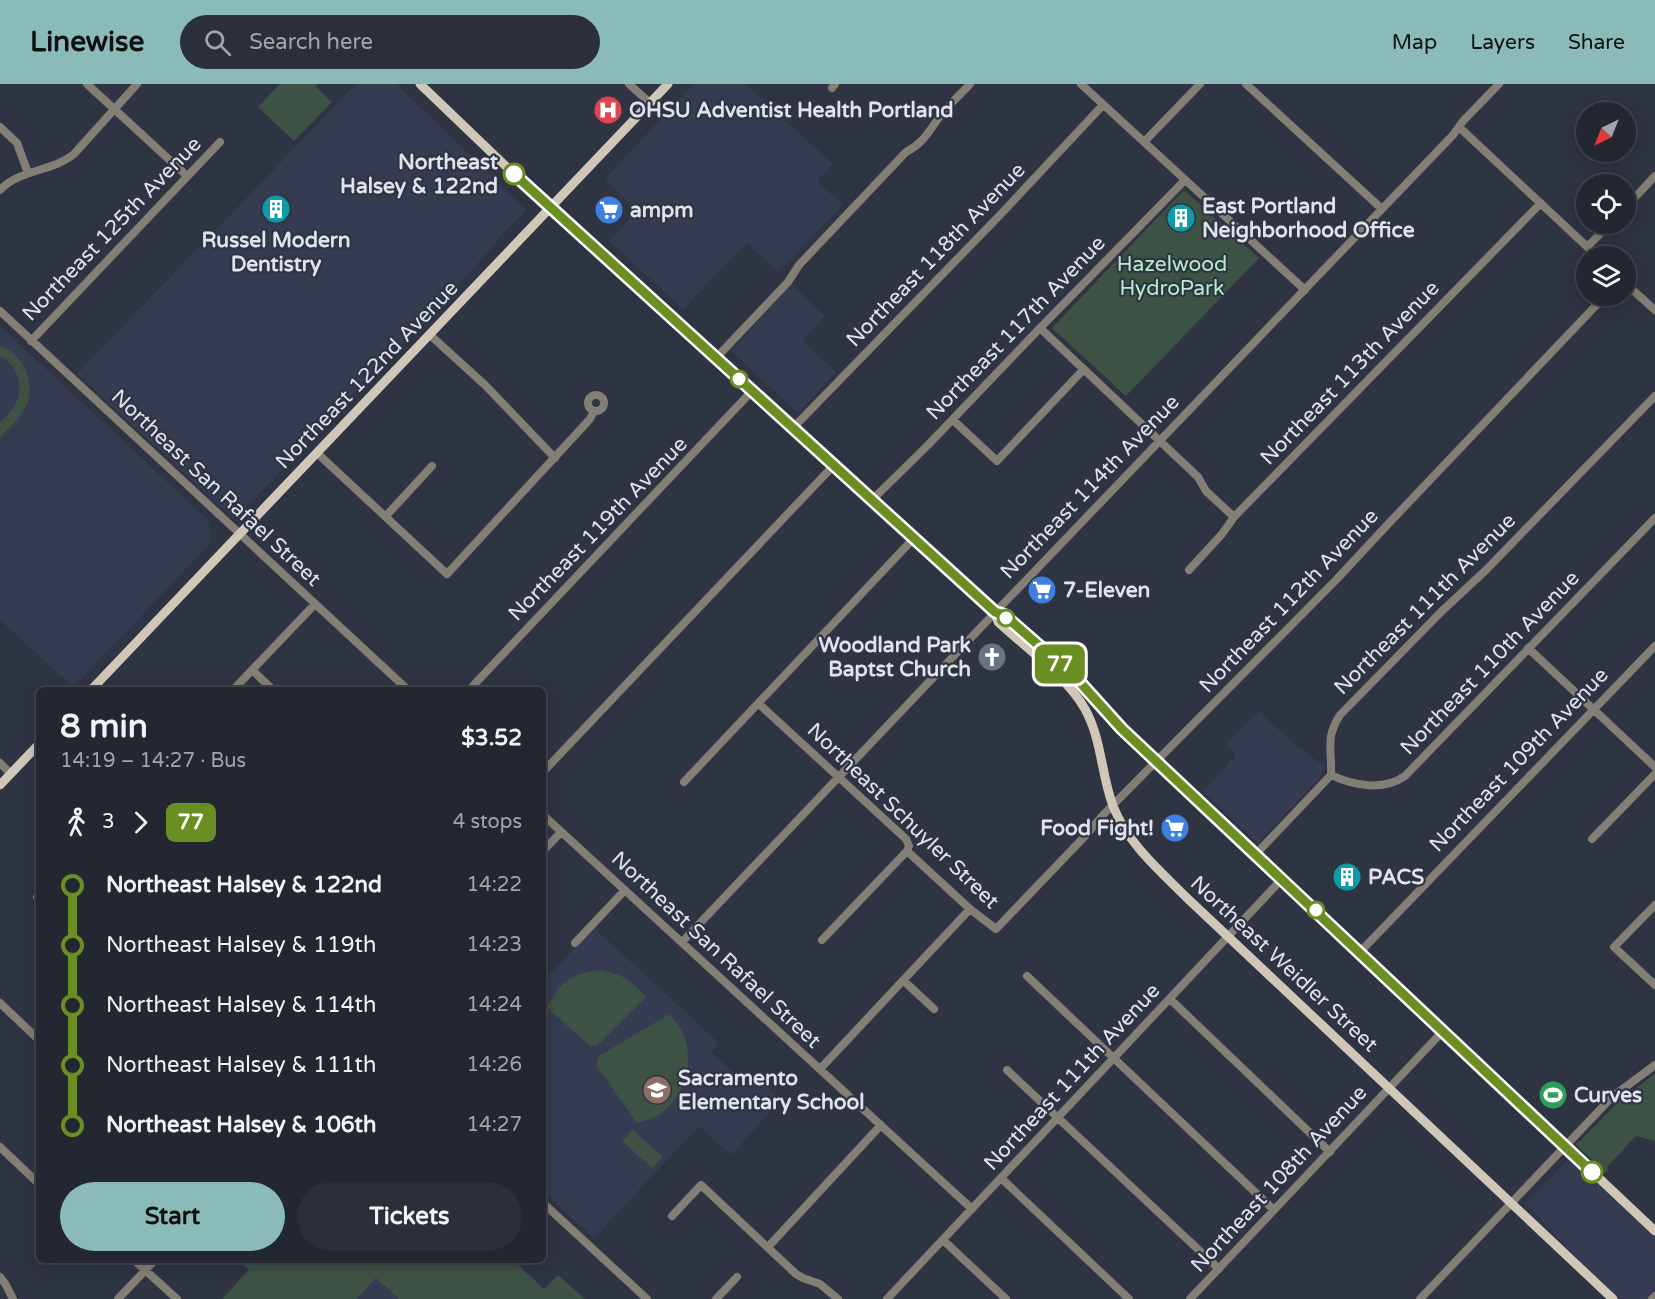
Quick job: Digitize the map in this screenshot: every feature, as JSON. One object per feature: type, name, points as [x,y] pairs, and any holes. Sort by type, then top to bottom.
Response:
[{"type":"main road","points":[[420,84],[550,208],[995,612],[1004,615],[1076,678],[1122,729],[1655,1231]]},
{"type":"main road","name":"Northeast 122nd Avenue","points":[[94,687],[668,84]]},
{"type":"main road","name":"Northeast Weidler Street","points":[[995,612],[998,622],[1065,682],[1085,710],[1097,737],[1113,806],[1131,838],[1142,852],[1613,1299]]},
{"type":"main road","points":[[0,785],[36,747]]},
{"type":"street","points":[[87,84],[188,176]]},
{"type":"street","points":[[0,190],[15,178],[66,160],[74,154],[137,84]]},
{"type":"street","points":[[629,84],[650,103]]},
{"type":"street","points":[[716,358],[788,282],[799,265],[906,152],[916,147],[933,129],[939,118],[970,84]]},
{"type":"street","points":[[1081,84],[1305,290]]},
{"type":"street","points":[[1144,142],[1200,84]]},
{"type":"street","points":[[1246,84],[1382,210]]},
{"type":"street","name":"Northeast 114th Avenue","points":[[682,942],[995,612],[1382,210],[1499,84]]},
{"type":"street","name":"Northeast 118th Avenue","points":[[793,428],[1000,215],[1103,105]]},
{"type":"street","points":[[0,127],[17,143],[28,173]]},
{"type":"street","points":[[1459,127],[1586,246]]},
{"type":"street","name":"Northeast 125th Avenue","points":[[31,340],[220,142]]},
{"type":"street","points":[[1636,196],[1655,176]]},
{"type":"street","name":"Northeast 117th Avenue","points":[[872,500],[953,420],[1185,180]]},
{"type":"street","name":"Northeast 113th Avenue","points":[[1189,570],[1222,534],[1234,517],[1541,203]]},
{"type":"street","points":[[1588,246],[1600,234]]},
{"type":"street","points":[[1636,293],[1655,310]]},
{"type":"street","name":"Northeast 112th Avenue","points":[[996,929],[1092,830],[1102,816],[1336,580],[1595,306]]},
{"type":"street","name":"Northeast San Rafael Street","points":[[0,311],[405,687]]},
{"type":"street","points":[[1040,328],[1198,477],[1206,491],[1234,517]]},
{"type":"street","points":[[430,335],[485,386],[555,458]]},
{"type":"street","points":[[953,420],[997,461],[1084,369]]},
{"type":"street","name":"Northeast 119th Avenue","points":[[472,687],[752,391]]},
{"type":"street","name":"Northeast 111th Avenue","points":[[1331,775],[1330,739],[1332,727],[1340,715],[1442,611],[1486,570],[1655,396]]},
{"type":"street","points":[[317,453],[447,574],[555,458],[590,419],[594,411]]},
{"type":"street","points":[[546,769],[834,465]]},
{"type":"street","points":[[386,516],[432,466]]},
{"type":"street","name":"Northeast 110th Avenue","points":[[1331,775],[1342,780],[1384,786],[1396,783],[1405,776],[1655,518]]},
{"type":"street","points":[[684,782],[914,538]]},
{"type":"street","points":[[236,687],[315,604]]},
{"type":"street","name":"Northeast 109th Avenue","points":[[1360,952],[1655,646]]},
{"type":"street","points":[[1528,648],[1655,767]]},
{"type":"street","points":[[252,670],[270,687]]},
{"type":"street","name":"Northeast Schuyler Street","points":[[759,704],[906,839],[909,846],[907,850],[970,909],[996,929]]},
{"type":"street","points":[[0,763],[11,774]]},
{"type":"street","points":[[1592,838],[1655,774]]},
{"type":"street","points":[[1256,854],[1331,775]]},
{"type":"street","name":"Northeast San Rafael Street","points":[[546,818],[972,1209]]},
{"type":"street","points":[[546,848],[561,832]]},
{"type":"street","points":[[822,940],[907,850]]},
{"type":"street","name":"Northeast 111th Avenue","points":[[886,1299],[1282,879]]},
{"type":"street","points":[[575,943],[625,890]]},
{"type":"street","points":[[1655,905],[1614,947],[1655,985]]},
{"type":"street","points":[[820,1069],[970,909]]},
{"type":"street","points":[[1027,976],[1274,1210]]},
{"type":"street","points":[[904,981],[934,1009]]},
{"type":"street","points":[[1170,999],[1330,1152]]},
{"type":"street","points":[[0,1003],[36,1037]]},
{"type":"street","name":"Northeast 108th Avenue","points":[[1190,1299],[1443,1031]]},
{"type":"street","points":[[1420,1299],[1612,1097],[1655,1065]]},
{"type":"street","points":[[1007,1070],[1219,1269]]},
{"type":"street","points":[[768,1247],[881,1125]]},
{"type":"street","points":[[0,1147],[36,1181]]},
{"type":"street","points":[[1001,1178],[1129,1299]]},
{"type":"street","points":[[672,1216],[701,1185],[796,1274],[820,1284],[838,1299]]},
{"type":"street","points":[[546,1206],[647,1299]]},
{"type":"street","points":[[943,1240],[1006,1299]]},
{"type":"street","points":[[138,1263],[177,1299]]},
{"type":"street","points":[[118,1299],[152,1263]]},
{"type":"street","points":[[716,1299],[737,1276]]},
{"type":"street","points":[[0,1277],[13,1299]]},
{"type":"shaded area","points":[[356,84],[396,84],[526,210],[234,519],[77,374]]},
{"type":"shaded area","points":[[693,84],[745,84],[833,164],[817,181],[843,205],[778,272],[747,243],[683,309],[609,241],[637,211],[605,179]]},
{"type":"shaded area","points":[[791,284],[825,316],[802,341],[836,372],[798,413],[731,351]]},
{"type":"shaded area","points":[[0,326],[209,521],[210,544],[73,687],[0,620]]},
{"type":"shaded area","points":[[1259,711],[1297,747],[1325,766],[1319,779],[1258,843],[1203,792],[1236,755],[1226,745]]},
{"type":"shaded area","name":"Sacramento Elementary School","points":[[594,928],[719,1043],[711,1052],[741,1080],[750,1071],[781,1100],[731,1155],[699,1126],[594,1238],[546,1194],[546,978]]},
{"type":"shaded area","points":[[1572,1156],[1655,1237],[1655,1291],[1648,1299],[1618,1299],[1526,1203]]},
{"type":"shaded area","points":[[376,1278],[399,1299],[357,1299]]},
{"type":"green space","points":[[280,84],[318,84],[316,87],[332,102],[294,141],[258,107]]},
{"type":"green space","name":"Hazelwood HydroPark","points":[[1184,190],[1259,258],[1126,396],[1052,328]]},
{"type":"green space","points":[[0,345],[8,349],[21,362],[30,386],[25,409],[0,437],[0,422],[14,406],[19,383],[11,364],[0,356]]},
{"type":"green space","points":[[601,970],[626,979],[646,997],[597,1046],[590,1046],[547,1008],[557,991],[568,980],[582,973]]},
{"type":"green space","points":[[670,1014],[686,1041],[688,1066],[685,1078],[681,1090],[665,1110],[655,1117],[637,1123],[596,1065],[599,1056]]},
{"type":"green space","points":[[1655,1074],[1655,1141],[1636,1136],[1607,1167],[1606,1173],[1575,1144],[1620,1100]]},
{"type":"green space","points":[[633,1130],[663,1157],[652,1168],[622,1141]]},
{"type":"green space","points":[[242,1263],[516,1263],[544,1289],[558,1275],[585,1299],[399,1299],[376,1278],[357,1299],[222,1299],[249,1270]]},
{"type":"bus line","name":"77","points":[[514,174],[995,612],[1004,615],[1076,678],[1122,729],[1592,1172]]},
{"type":"place","name":"OHSU Adventist Health Portland","points":[[608,110]]},
{"type":"place","name":"Northeast Halsey & 122nd","points":[[514,174]]},
{"type":"place","name":"Russel Modern Dentistry","points":[[276,209]]},
{"type":"place","name":"ampm","points":[[609,210]]},
{"type":"place","name":"East Portland Neighborhood Office","points":[[1181,218]]},
{"type":"place","name":"7-Eleven","points":[[1042,590]]},
{"type":"place","name":"Woodland Park Baptst Church","points":[[992,657]]},
{"type":"place","name":"Food Fight!","points":[[1175,828]]},
{"type":"place","name":"PACS","points":[[1347,877]]},
{"type":"place","name":"Sacramento Elementary School","points":[[657,1090]]},
{"type":"place","name":"Curves","points":[[1553,1095]]}]
